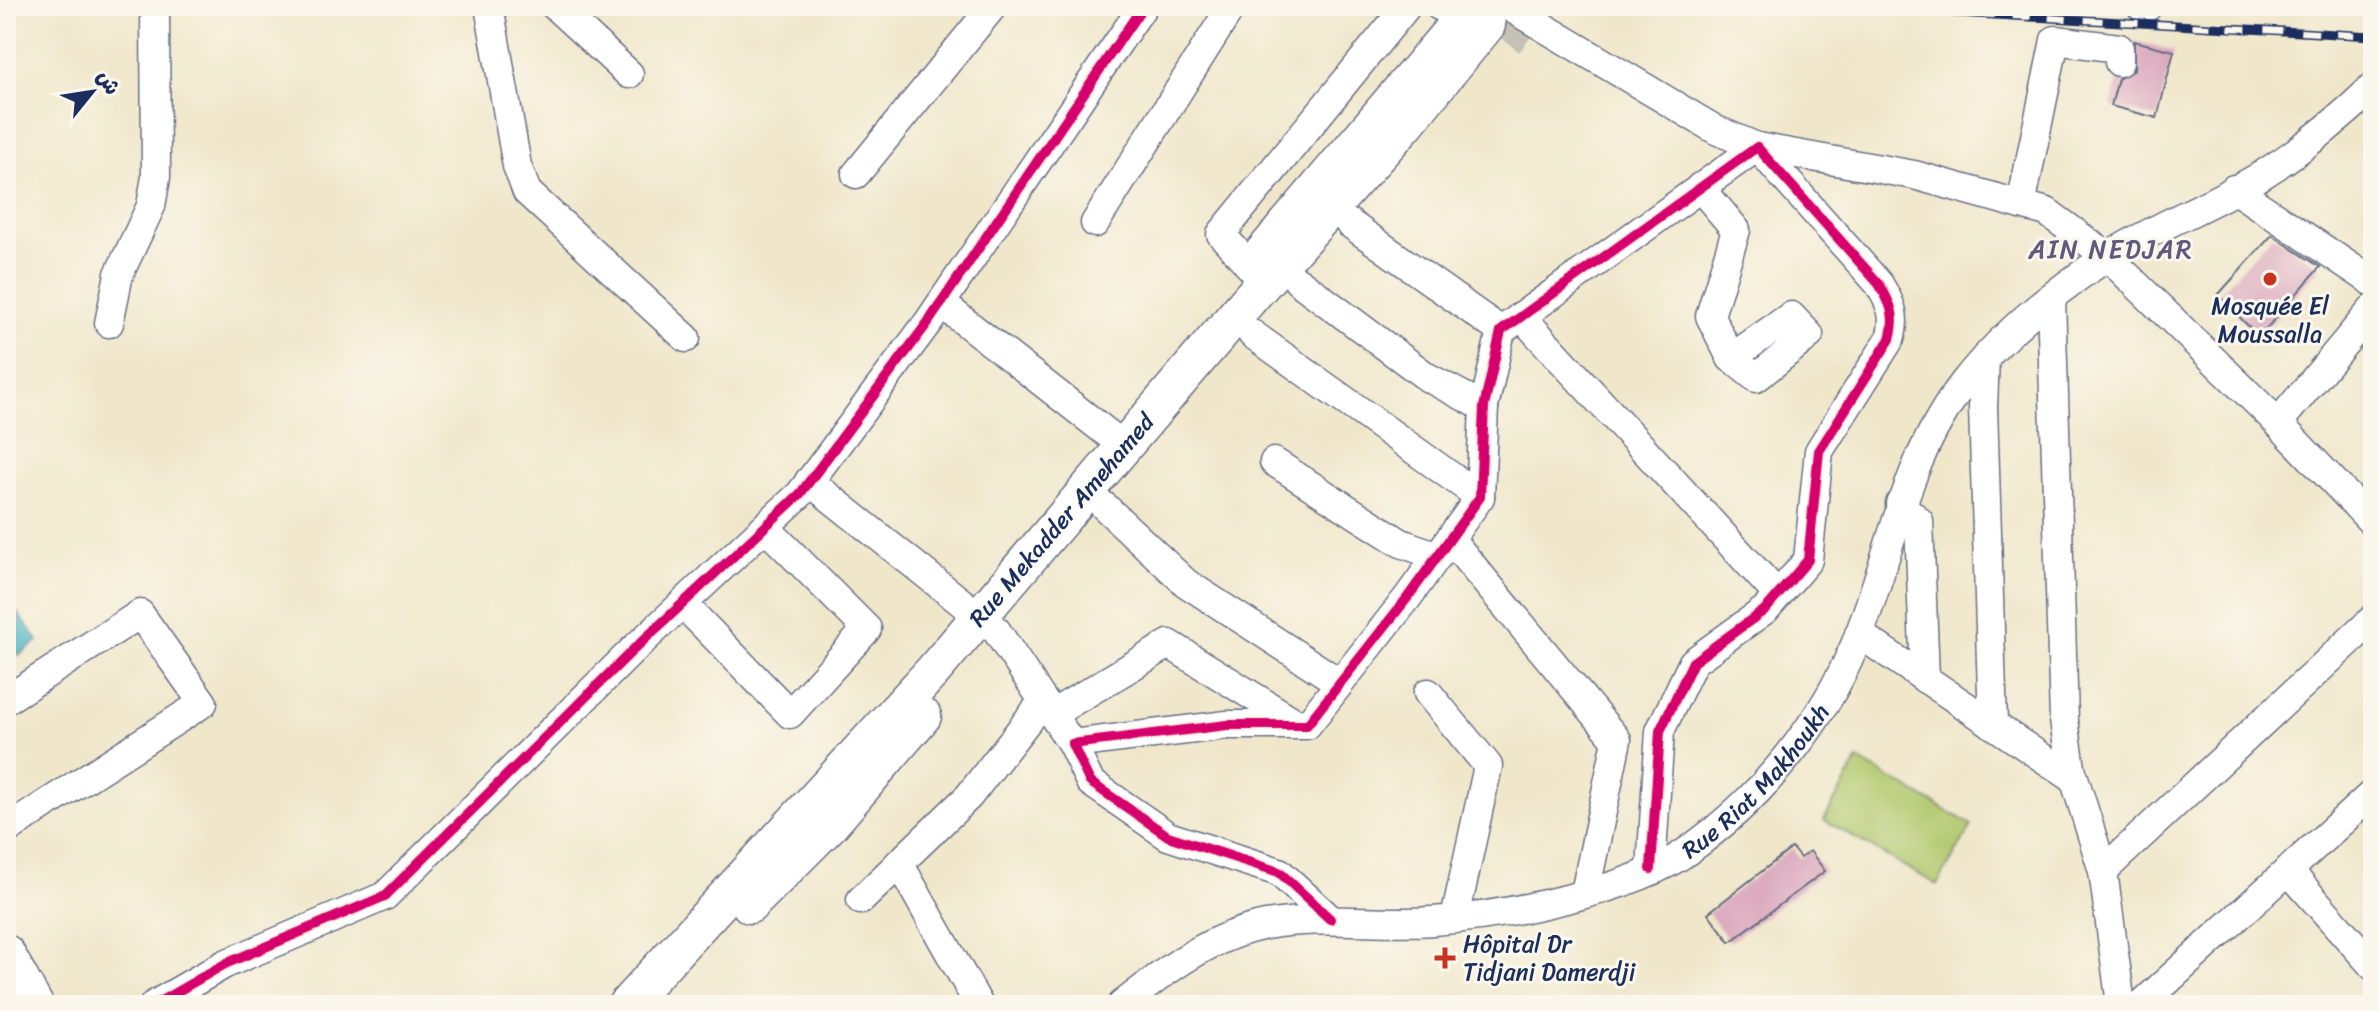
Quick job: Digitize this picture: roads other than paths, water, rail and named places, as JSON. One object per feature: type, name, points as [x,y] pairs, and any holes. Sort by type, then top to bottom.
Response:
[{"type":"main road","name":"Rue Mekadder Amehamed","points":[[655,1005],[830,825],[1125,447],[1270,275],[1500,24]]},
{"type":"main road","name":"Rue Mekadder Amehamed","points":[[626,1005],[988,623],[1104,506],[1252,334],[1270,275],[1349,223],[1452,109],[1500,24]]},
{"type":"main road","points":[[6,953],[35,1005]]},
{"type":"street","points":[[109,323],[119,274],[151,206],[156,177],[155,6]]},
{"type":"street","points":[[489,6],[517,166],[527,192],[686,338]]},
{"type":"street","points":[[555,6],[629,74]]},
{"type":"street","points":[[856,174],[993,6]]},
{"type":"street","points":[[154,1005],[225,964],[385,896],[765,527],[809,481],[942,304],[1143,6]]},
{"type":"street","points":[[1095,223],[1232,6]]},
{"type":"street","points":[[1407,6],[1221,234],[1270,275],[1427,377],[1484,407]]},
{"type":"street","points":[[1270,275],[1460,14],[1439,6]]},
{"type":"street","points":[[2141,6],[2148,6]]},
{"type":"street","points":[[1500,24],[1757,147],[1914,175],[2047,212],[2108,257],[2278,423],[2373,523]]},
{"type":"street","points":[[2021,205],[2055,40],[2119,48],[2119,62]]},
{"type":"street","name":"Rue Riat Makhoukh","points":[[1122,1005],[1169,968],[1209,943],[1265,925],[1330,919],[1433,921],[1529,907],[1614,886],[1686,853],[1778,769],[1826,706],[1859,634],[1900,504],[1930,432],[1985,358],[2051,298],[2108,257],[2263,174],[2373,87]]},
{"type":"street","points":[[1072,744],[1227,725],[1307,725],[1480,497],[1484,407],[1511,323],[1757,147]]},
{"type":"street","points":[[1651,869],[1660,731],[1693,662],[1766,609],[1808,560],[1819,451],[1890,339],[1893,309],[1879,284],[1757,147]]},
{"type":"street","points":[[1700,187],[1736,230],[1710,316],[1731,358]]},
{"type":"street","points":[[2234,189],[2373,282]]},
{"type":"street","points":[[1349,223],[1511,323],[1778,595]]},
{"type":"street","points":[[2051,298],[2064,720],[2074,779],[2103,871],[2121,1005]]},
{"type":"street","points":[[942,304],[1125,447]]},
{"type":"street","points":[[2278,423],[2373,309]]},
{"type":"street","points":[[1252,334],[1480,497]]},
{"type":"street","points":[[1985,358],[1983,407],[1993,725]]},
{"type":"street","points":[[1274,462],[1401,543],[1444,547],[1617,740],[1585,893]]},
{"type":"street","points":[[809,481],[988,623],[1072,744],[1090,782],[1168,836],[1279,872],[1330,919]]},
{"type":"street","points":[[1900,504],[1919,521],[1925,679]]},
{"type":"street","points":[[1104,506],[1186,583],[1340,683]]},
{"type":"street","points":[[683,604],[790,714],[867,629],[765,527]]},
{"type":"street","points":[[6,700],[140,614],[203,703],[6,830]]},
{"type":"street","points":[[2103,871],[2373,619]]},
{"type":"street","points":[[1859,634],[2074,779]]},
{"type":"street","points":[[861,900],[969,796],[1048,708],[1169,644],[1299,725]]},
{"type":"street","points":[[1428,693],[1488,766],[1455,918]]},
{"type":"street","points":[[2141,1005],[2373,793]]},
{"type":"street","points":[[899,863],[979,1005]]},
{"type":"street","points":[[2288,870],[2373,966]]},
{"type":"water","points":[[15,609],[38,641],[19,655],[6,636],[6,615]]},
{"type":"tunnel","points":[[1505,41],[1532,6]]},
{"type":"railway","points":[[1833,6],[2373,36]]},
{"type":"place","name":"Mosquée El Moussalla","points":[[2270,279]]},
{"type":"place","name":"Hôpital Dr Tidjani Damerdji","points":[[1445,958]]},
{"type":"district","name":"AIN NEDJAR","points":[[2111,249]]}]
